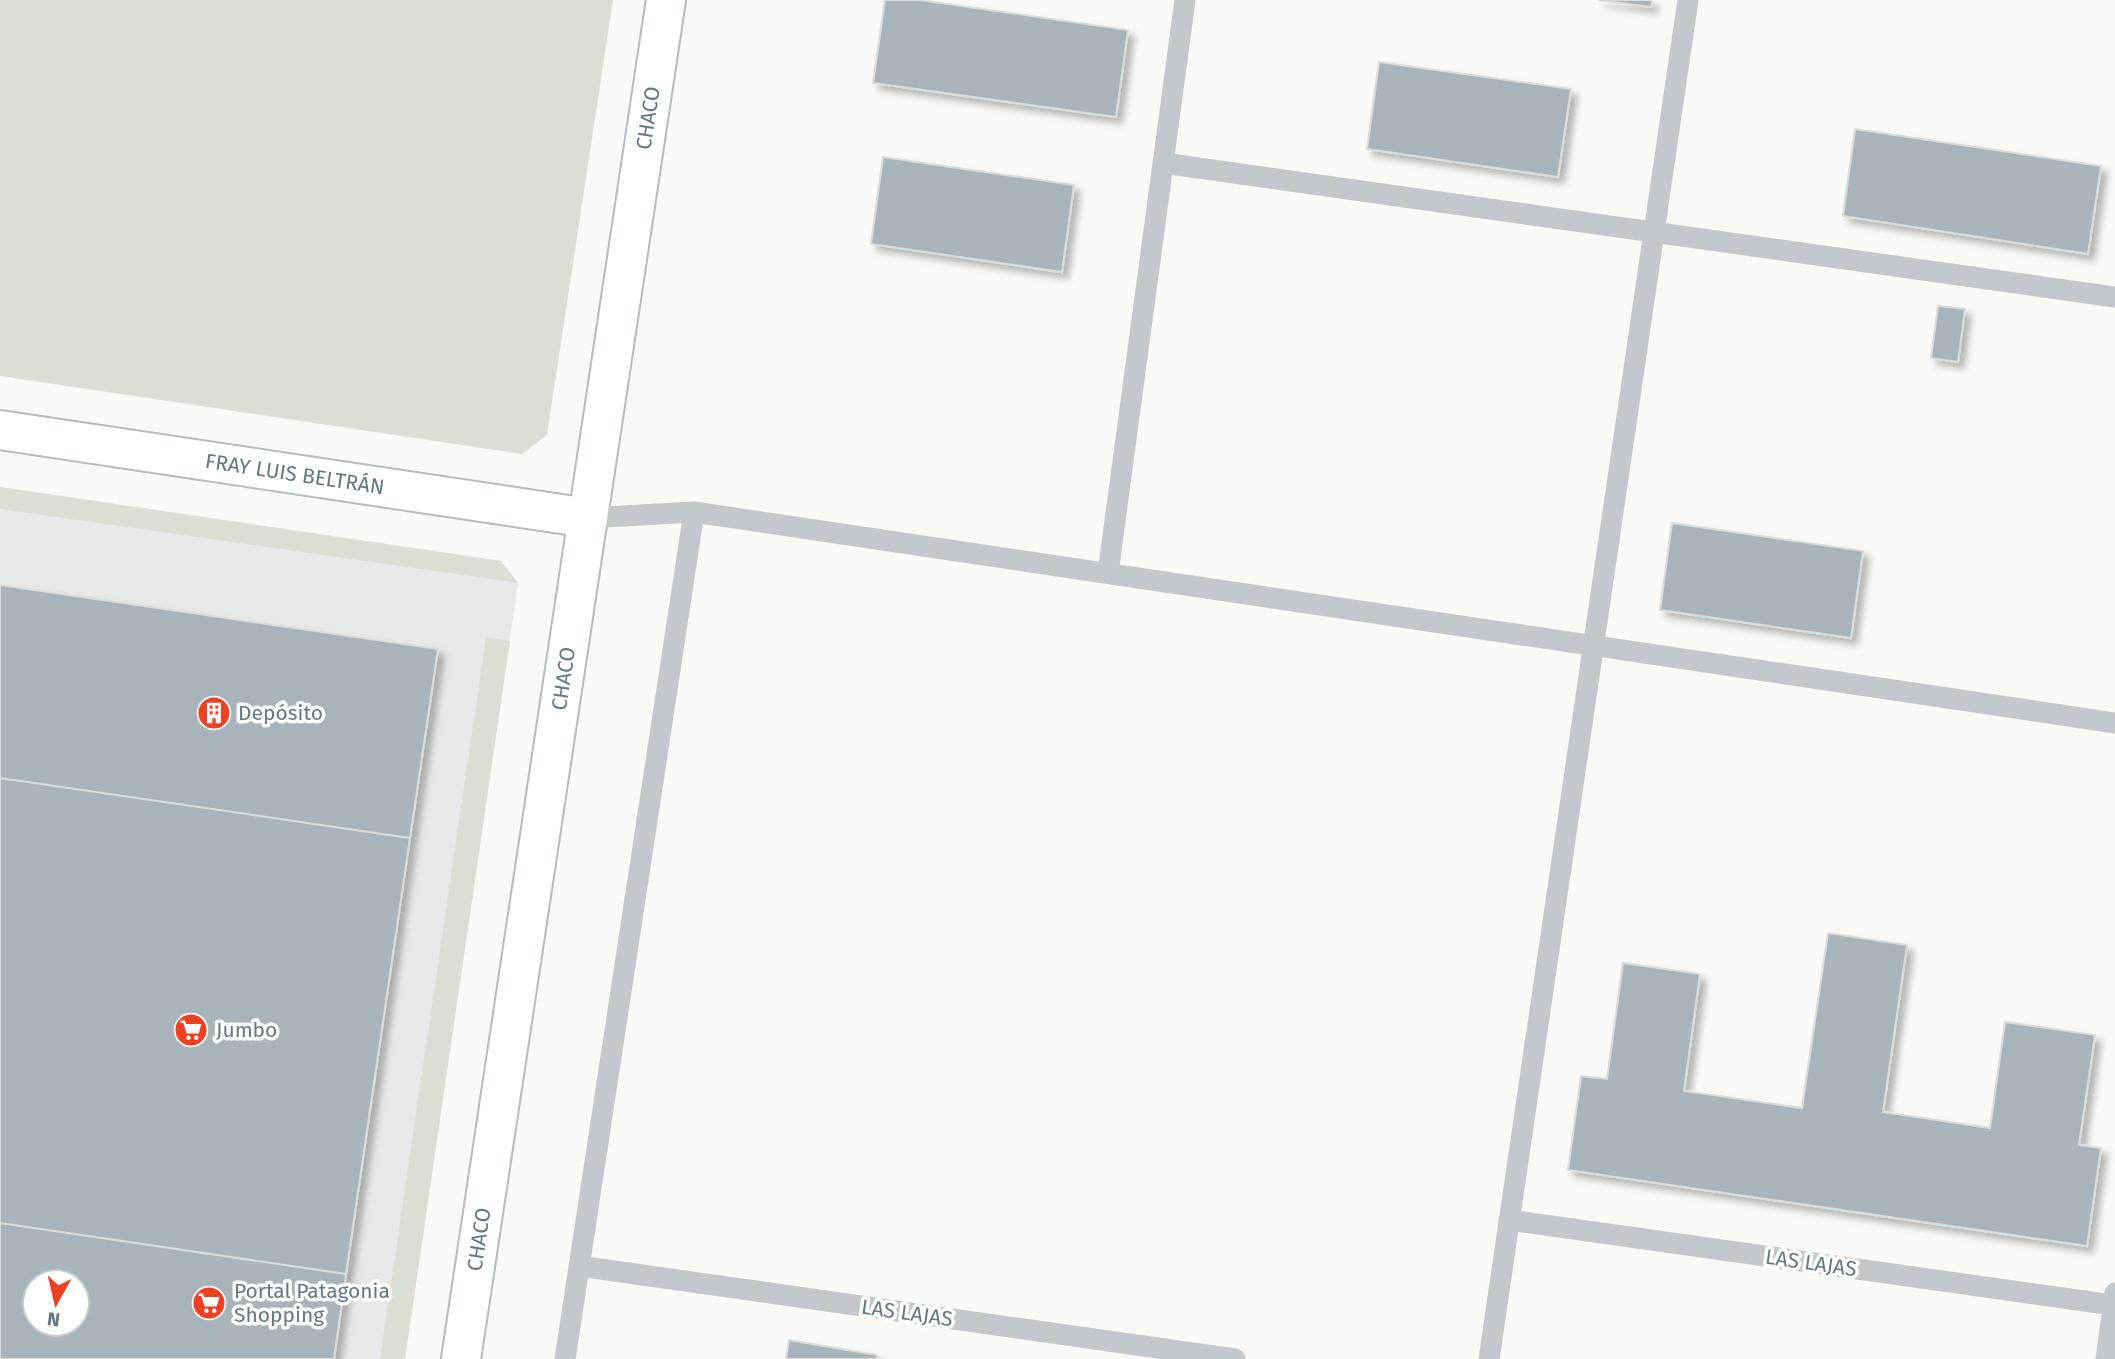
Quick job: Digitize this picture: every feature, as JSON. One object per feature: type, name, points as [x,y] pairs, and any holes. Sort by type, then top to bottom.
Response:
[{"type":"street","name":"CHACO","points":[[461,1359],[666,0]]},
{"type":"street","name":"FRAY LUIS BELTRÁN","points":[[0,430],[588,518]]},
{"type":"lane","points":[[1108,573],[1185,0]]},
{"type":"lane","points":[[1489,1359],[1688,0]]},
{"type":"lane","points":[[1163,163],[2115,297]]},
{"type":"lane","points":[[588,518],[694,512],[2115,723]]},
{"type":"lane","points":[[565,1359],[694,512]]},
{"type":"lane","name":"LAS LAJAS","points":[[1509,1220],[2114,1299]]},
{"type":"lane","name":"LAS LAJAS","points":[[579,1266],[1235,1359]]},
{"type":"lane","points":[[2106,1359],[2114,1299]]},
{"type":"shaded area","points":[[0,0],[613,0],[547,435],[522,454],[0,376]]},
{"type":"shaded area","points":[[0,487],[501,561],[518,583],[405,1359],[0,1359]]},
{"type":"shaded area","points":[[0,487],[501,561],[518,583],[0,509]]},
{"type":"shaded area","points":[[486,637],[510,641],[405,1359],[380,1359]]},
{"type":"building","points":[[885,0],[920,0],[1128,30],[1116,117],[873,83]]},
{"type":"building","points":[[1598,0],[1652,0],[1651,7]]},
{"type":"building","points":[[1379,62],[1571,89],[1558,177],[1367,149]]},
{"type":"building","points":[[1855,129],[2101,166],[2088,254],[1843,216]]},
{"type":"building","points":[[883,157],[1074,185],[1062,272],[871,244]]},
{"type":"building","points":[[1938,306],[1965,309],[1958,362],[1931,358]]},
{"type":"building","points":[[1672,523],[1863,551],[1851,638],[1660,610]]},
{"type":"building","name":"Depósito","points":[[0,585],[438,649],[410,838],[0,778]]},
{"type":"building","name":"Jumbo","points":[[0,778],[410,838],[346,1274],[0,1223]]},
{"type":"building","points":[[1828,933],[1907,945],[1883,1112],[1990,1128],[2005,1022],[2095,1035],[2079,1145],[2101,1148],[2087,1246],[1568,1170],[1581,1076],[1607,1079],[1623,963],[1700,974],[1684,1091],[1802,1108]]},
{"type":"building","name":"Portal Patagonia Shopping","points":[[0,1223],[346,1274],[334,1359],[0,1359]]},
{"type":"building","points":[[789,1340],[877,1355],[876,1359],[786,1359]]},
{"type":"place","name":"Depósito","points":[[214,713]]},
{"type":"place","name":"Jumbo","points":[[191,1030]]},
{"type":"place","name":"Portal Patagonia Shopping","points":[[209,1303]]}]
